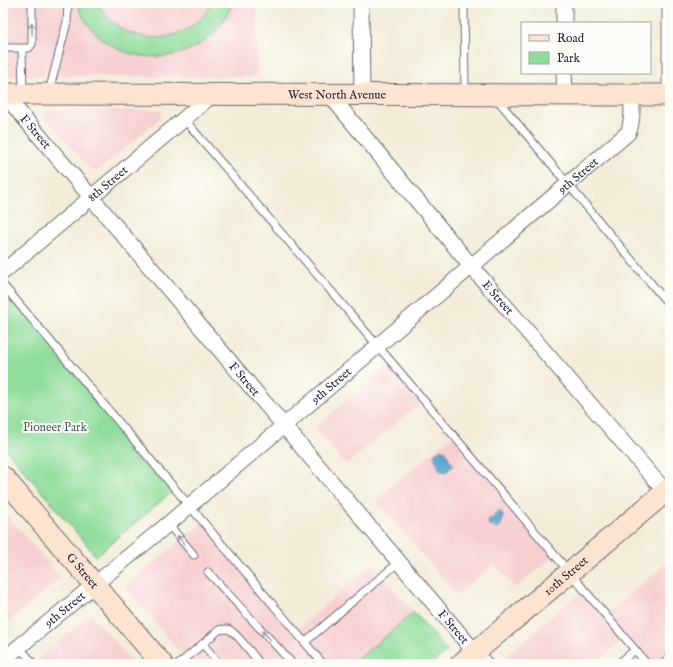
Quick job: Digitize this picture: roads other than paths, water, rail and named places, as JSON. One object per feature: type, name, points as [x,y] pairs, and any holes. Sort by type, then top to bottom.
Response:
[{"type":"street","points":[[361,3],[362,95]]},
{"type":"street","points":[[564,3],[564,22]]},
{"type":"street","points":[[564,74],[564,95]]},
{"type":"street","name":"West North Avenue","points":[[10,94],[668,95]]},
{"type":"street","name":"F Street","points":[[10,94],[90,197],[399,562],[474,660]]},
{"type":"street","name":"8th Street","points":[[3,272],[212,94]]},
{"type":"street","name":"E Street","points":[[330,95],[471,266],[668,492]]},
{"type":"street","name":"9th Street","points":[[3,660],[168,524],[628,133],[631,123],[632,96]]},
{"type":"street","name":"G Street","points":[[3,477],[162,664]]},
{"type":"street","name":"10th Street","points":[[474,660],[570,573],[668,492]]},
{"type":"lane","points":[[3,48],[29,48],[32,44],[32,3]]},
{"type":"lane","points":[[48,94],[67,22],[68,3]]},
{"type":"lane","points":[[464,3],[465,95]]},
{"type":"lane","points":[[666,3],[668,95]]},
{"type":"lane","points":[[10,94],[22,48]]},
{"type":"lane","points":[[493,95],[670,306]]},
{"type":"lane","points":[[184,119],[647,664]]},
{"type":"lane","points":[[3,285],[142,451],[324,664]]},
{"type":"lane","points":[[168,524],[194,555]]},
{"type":"lane","points":[[305,642],[399,562]]},
{"type":"lane","points":[[208,572],[292,664]]},
{"type":"lane","points":[[179,664],[218,630],[222,629],[228,629],[236,635],[260,664]]},
{"type":"lane","points":[[202,644],[219,664]]},
{"type":"lane","points":[[19,647],[34,664]]},
{"type":"lane","points":[[618,664],[635,650]]},
{"type":"lane","points":[[662,664],[670,657]]},
{"type":"water","points":[[440,450],[446,451],[449,459],[454,465],[444,473],[440,470],[434,456],[435,453]]},
{"type":"water","points":[[499,511],[503,516],[503,520],[499,528],[496,529],[489,525],[488,522],[489,519],[494,518],[495,513]]},
{"type":"park label","name":"Pioneer Park","points":[[55,427]]}]
